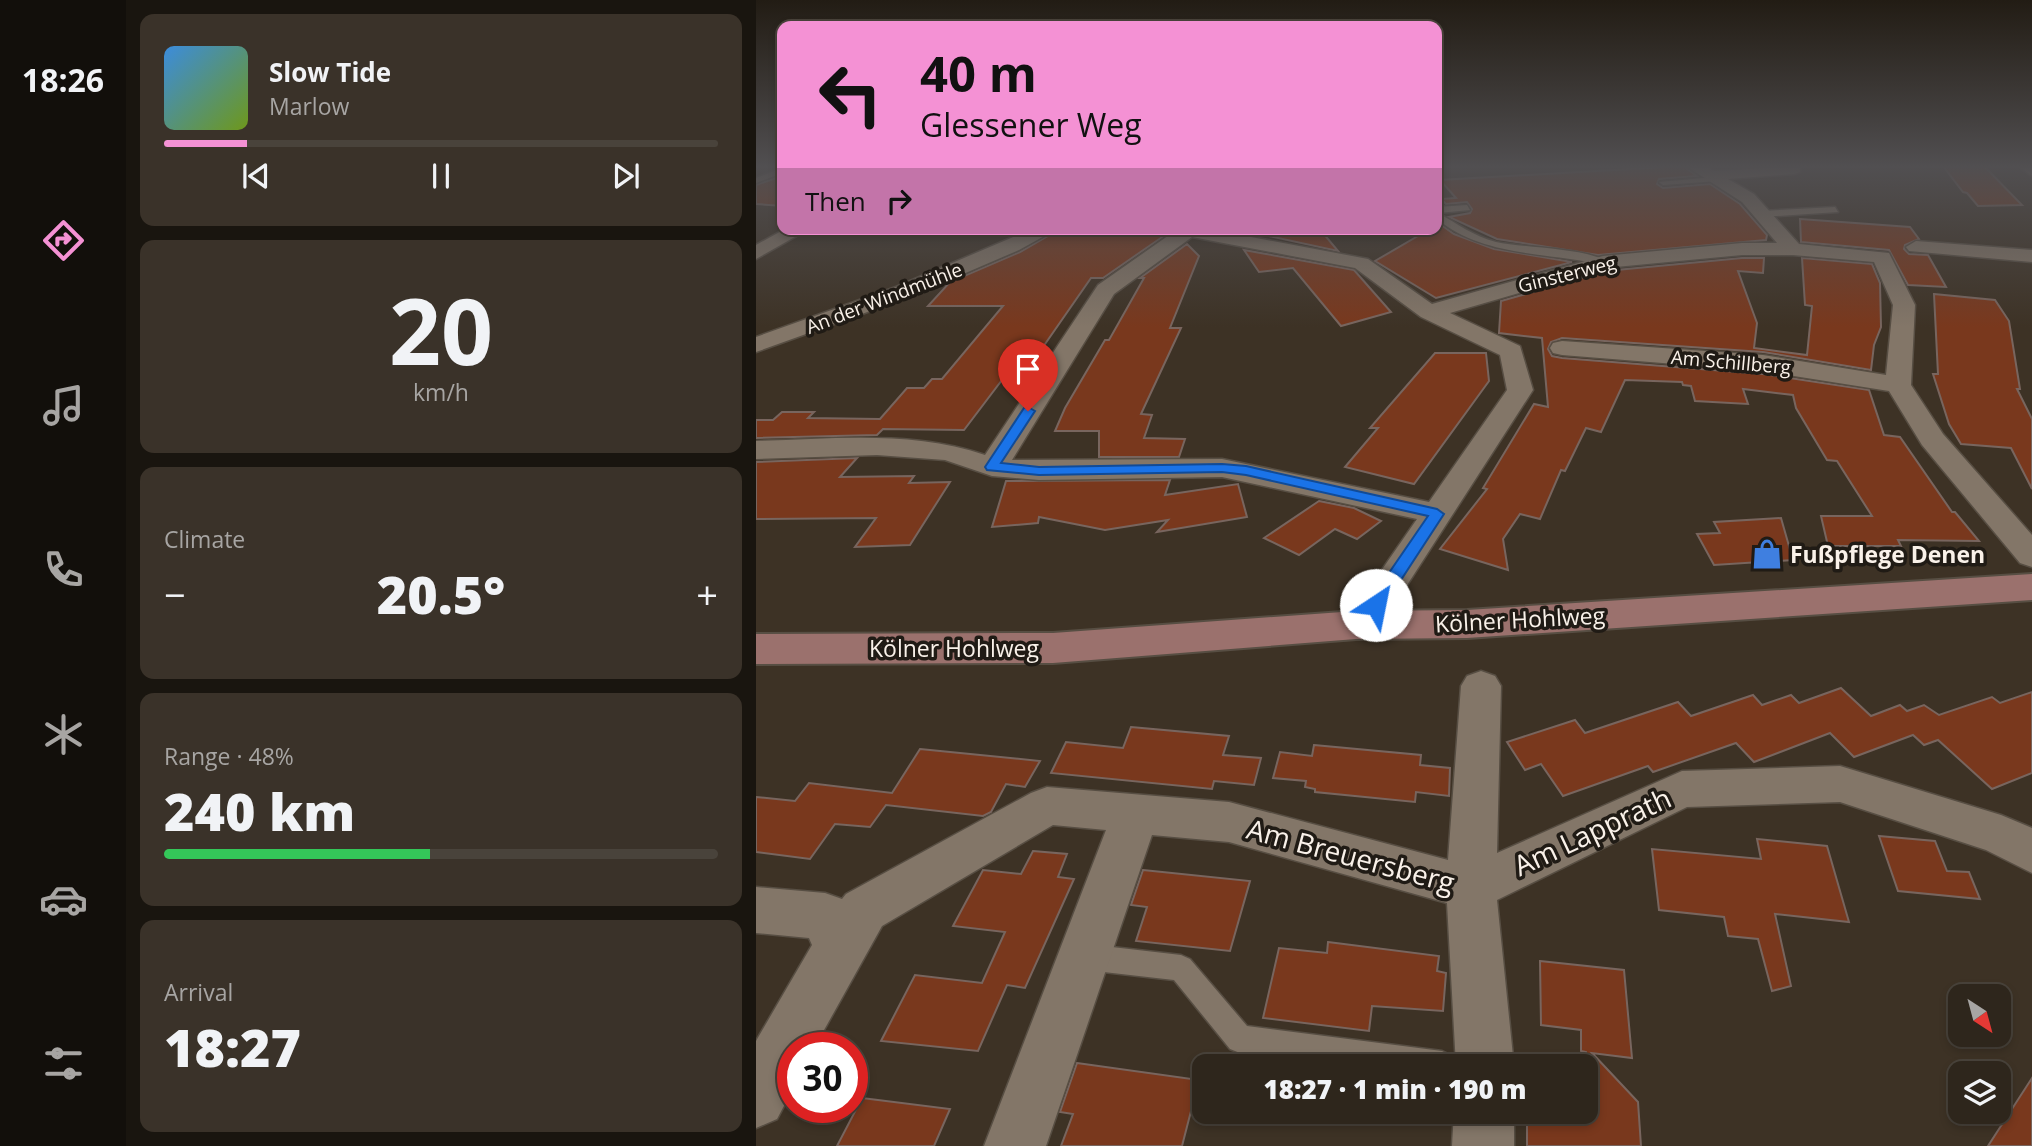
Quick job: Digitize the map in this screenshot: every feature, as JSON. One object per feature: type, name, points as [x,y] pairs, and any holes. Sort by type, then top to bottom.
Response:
[{"type":"main road","name":"Kölner Hohlweg","points":[[756,649],[1053,648],[1356,625],[1467,624],[2032,587]]},
{"type":"street","points":[[1768,219],[1800,250]]},
{"type":"street","points":[[756,253],[789,235]]},
{"type":"street","name":"An der Windmühle","points":[[756,345],[873,304],[989,257],[1035,235]]},
{"type":"street","points":[[992,467],[1105,290],[1176,235]]},
{"type":"street","points":[[1209,235],[1361,263],[1429,312],[1511,351],[1520,390],[1376,605],[1356,625]]},
{"type":"street","points":[[1916,247],[2032,256]]},
{"type":"street","name":"Ginsterweg","points":[[1429,312],[1603,262],[1742,249],[1800,250],[1882,257],[1904,305],[1898,385]]},
{"type":"street","name":"Am Schillberg","points":[[1562,348],[1763,363],[1898,385]]},
{"type":"street","points":[[1898,385],[1932,439],[2032,556]]},
{"type":"street","points":[[756,450],[877,446],[949,452],[992,467],[1039,471],[1222,468],[1437,514]]},
{"type":"street","points":[[1471,888],[1481,686]]},
{"type":"street","name":"Am Lapprath","points":[[1471,888],[1682,789],[1840,784],[2001,835],[2032,852]]},
{"type":"street","name":"Am Breuersberg","points":[[756,1098],[839,948],[864,910],[1047,806],[1229,822],[1471,888],[1484,1054]]},
{"type":"street","points":[[1015,1146],[1136,814]]},
{"type":"street","points":[[756,909],[825,916],[839,948]]},
{"type":"street","points":[[1483,1146],[1484,1124]]},
{"type":"lane","points":[[1443,219],[1451,227],[1486,241],[1603,262]]},
{"type":"lane","points":[[1086,957],[1181,968],[1240,1040],[1349,1054]]},
{"type":"building","points":[[1454,219],[1753,219],[1767,235],[1766,240],[1598,255],[1497,239]]},
{"type":"building","points":[[1800,219],[1910,227],[1919,239],[1905,245],[1904,249],[1909,254],[1928,255],[1946,287],[1908,285],[1889,250],[1801,242]]},
{"type":"building","points":[[1442,226],[1454,234],[1494,249],[1572,262],[1436,298],[1375,261],[1420,235],[1442,235]]},
{"type":"building","points":[[1050,235],[1165,235],[1103,278],[1091,278],[1020,380],[1002,380],[964,430],[883,429],[877,435],[756,438],[756,420],[773,420],[782,412],[814,412],[808,418],[880,419],[907,388],[924,388],[932,379],[942,379],[1003,306],[928,306],[950,282],[1020,252]]},
{"type":"building","points":[[1264,235],[1325,235],[1338,251]]},
{"type":"building","points":[[1187,244],[1199,256],[1170,328],[1181,328],[1141,414],[1152,415],[1144,438],[1185,439],[1179,457],[1099,457],[1099,431],[1055,431],[1065,408],[1105,340],[1109,340],[1144,278],[1140,278]]},
{"type":"building","points":[[1244,250],[1354,270],[1391,312],[1341,326],[1293,268],[1259,272]]},
{"type":"building","points":[[1764,258],[1763,273],[1738,271],[1757,323],[1754,348],[1807,355],[1812,306],[1805,305],[1802,258],[1872,264],[1880,283],[1881,327],[1874,345],[1871,370],[1763,352],[1562,338],[1551,342],[1548,349],[1552,356],[1562,358],[1763,374],[1869,390],[1884,435],[1900,437],[1952,512],[1955,512],[1979,541],[1898,540],[1901,546],[1828,546],[1821,516],[1872,516],[1837,461],[1827,460],[1796,408],[1793,395],[1743,389],[1748,404],[1695,401],[1691,386],[1683,385],[1682,382],[1625,380],[1601,432],[1586,428],[1565,471],[1561,470],[1540,519],[1520,514],[1503,539],[1508,570],[1440,549],[1487,489],[1483,488],[1534,404],[1548,407],[1542,338],[1499,333],[1501,301],[1606,271]]},
{"type":"building","points":[[1934,294],[1995,300],[2009,321],[2020,389],[2017,389],[2032,419],[2032,489],[2011,448],[1961,444],[1949,424],[1933,374],[1938,374]]},
{"type":"building","points":[[1435,353],[1486,353],[1489,381],[1414,484],[1345,467],[1378,428],[1370,428]]},
{"type":"building","points":[[857,458],[840,477],[914,476],[909,483],[950,482],[910,545],[855,547],[876,518],[756,519],[756,462]]},
{"type":"building","points":[[1170,480],[1165,495],[1238,484],[1247,517],[1157,532],[1168,520],[1105,530],[1039,517],[1038,523],[992,527],[1006,481]]},
{"type":"building","points":[[1319,501],[1354,508],[1381,521],[1357,539],[1335,529],[1299,555],[1264,538]]},
{"type":"building","points":[[1781,518],[1793,560],[1714,565],[1697,534],[1720,533],[1714,522]]},
{"type":"building","points":[[1841,688],[1871,716],[1900,705],[1907,711],[1924,705],[1939,715],[1992,697],[2000,703],[2032,692],[2032,773],[1992,789],[1938,740],[1924,745],[1913,735],[1854,757],[1830,733],[1754,762],[1736,743],[1653,772],[1648,766],[1563,796],[1541,764],[1525,770],[1507,742],[1575,720],[1585,733],[1678,702],[1691,716],[1753,695],[1762,705],[1791,695],[1799,703]]},
{"type":"building","points":[[1131,727],[1229,736],[1223,755],[1261,758],[1254,785],[1214,781],[1212,789],[1051,773],[1066,742],[1123,748]]},
{"type":"building","points":[[1314,745],[1421,755],[1420,765],[1450,768],[1449,796],[1416,792],[1415,802],[1315,792],[1315,789],[1305,787],[1306,781],[1273,778],[1280,752],[1312,756]]},
{"type":"building","points":[[920,749],[1040,761],[1025,787],[1006,784],[991,812],[983,816],[886,805],[870,827],[835,824],[810,859],[756,852],[756,797],[795,801],[809,783],[892,793]]},
{"type":"building","points":[[1879,836],[1935,841],[1947,871],[1969,872],[1980,899],[1898,891]]},
{"type":"building","points":[[1757,839],[1827,846],[1849,922],[1775,914],[1791,986],[1772,991],[1758,939],[1728,936],[1724,917],[1659,910],[1652,849],[1761,859]]},
{"type":"building","points":[[1033,851],[1067,854],[1058,877],[1074,879],[1025,988],[1007,985],[978,1051],[881,1041],[915,975],[982,983],[1005,932],[953,926],[983,870],[1021,874]]},
{"type":"building","points":[[1143,870],[1250,881],[1230,951],[1136,941],[1147,907],[1131,905]]},
{"type":"building","points":[[1328,942],[1439,956],[1437,971],[1446,973],[1443,1011],[1372,1006],[1369,1031],[1263,1018],[1279,948],[1327,953]]},
{"type":"building","points":[[1540,961],[1624,970],[1632,1058],[1586,1054],[1581,1051],[1581,1030],[1541,1025]]},
{"type":"building","points":[[1598,1059],[1638,1102],[1641,1146],[1527,1146],[1527,1124],[1598,1124]]},
{"type":"building","points":[[1077,1063],[1192,1079],[1192,1107],[1182,1146],[1061,1146],[1073,1114],[1060,1112]]},
{"type":"building","points":[[2032,1078],[2032,1146],[1988,1146],[2002,1124],[2011,1124],[2011,1110]]},
{"type":"building","points":[[868,1099],[950,1109],[934,1146],[837,1146],[849,1123],[868,1123]]},
{"type":"place","name":"Fußpflege Denen","points":[[1767,554]]},
{"type":"route","points":[[1028,411],[992,467],[1039,471],[1222,468],[1437,514],[1376,605]]}]
